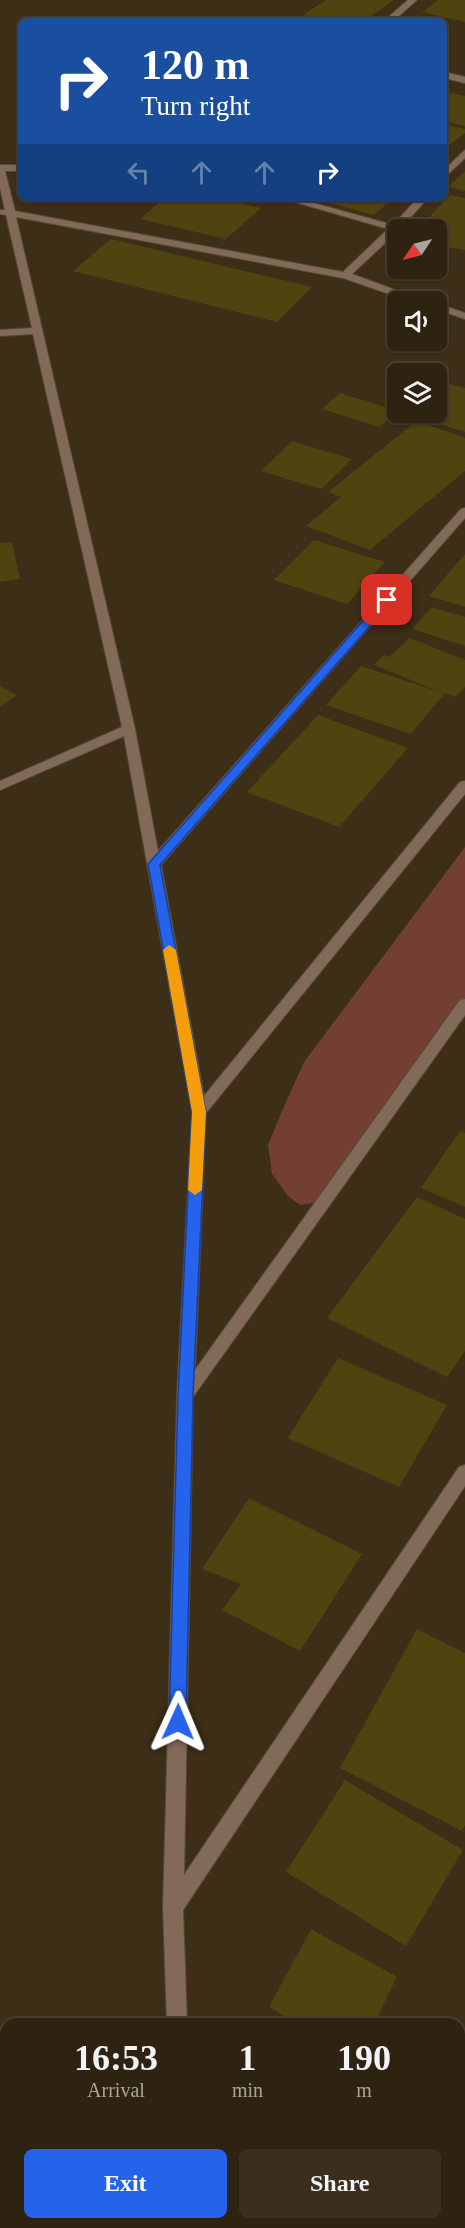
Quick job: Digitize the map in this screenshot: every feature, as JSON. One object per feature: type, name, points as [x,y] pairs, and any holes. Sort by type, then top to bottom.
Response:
[{"type":"street","points":[[392,18],[413,0]]},
{"type":"street","points":[[447,76],[465,80]]},
{"type":"street","points":[[447,172],[465,153]]},
{"type":"street","points":[[18,168],[0,169],[5,212],[37,331],[129,729],[199,1112],[185,1396],[173,1908],[177,2018]]},
{"type":"street","points":[[297,201],[387,226]]},
{"type":"street","points":[[403,219],[420,201]]},
{"type":"street","points":[[5,212],[345,275],[391,291]]},
{"type":"street","points":[[345,275],[387,236]]},
{"type":"street","points":[[447,310],[465,316]]},
{"type":"street","points":[[0,333],[37,331]]},
{"type":"street","points":[[154,864],[465,511]]},
{"type":"street","points":[[0,786],[129,729]]},
{"type":"street","points":[[199,1112],[465,786]]},
{"type":"street","points":[[185,1396],[465,1004]]},
{"type":"street","points":[[173,1908],[465,1472]]},
{"type":"shaded area","points":[[465,847],[465,1001],[329,1200],[300,1205],[288,1196],[272,1174],[268,1145],[304,1062]]},
{"type":"building","points":[[326,0],[394,0],[368,18],[316,18],[303,15]]},
{"type":"building","points":[[438,0],[465,0],[465,22],[422,12]]},
{"type":"building","points":[[447,92],[465,96],[465,126],[447,122]]},
{"type":"building","points":[[447,125],[465,129],[465,133],[447,147]]},
{"type":"building","points":[[465,171],[465,191],[448,187]]},
{"type":"building","points":[[450,195],[465,198],[465,250],[447,247],[447,219],[427,219],[447,201]]},
{"type":"building","points":[[161,201],[231,201],[261,208],[226,239],[140,219]]},
{"type":"building","points":[[323,201],[391,201],[373,215]]},
{"type":"building","points":[[111,239],[312,287],[277,322],[73,271]]},
{"type":"building","points":[[450,384],[465,388],[465,432],[437,423],[447,423],[447,387]]},
{"type":"building","points":[[340,393],[387,408],[387,420],[379,427],[322,409]]},
{"type":"building","points":[[414,423],[423,423],[465,438],[465,471],[370,550],[306,526],[341,497],[328,492]]},
{"type":"building","points":[[292,441],[352,459],[321,489],[261,471]]},
{"type":"building","points":[[314,540],[385,562],[347,604],[274,580]]},
{"type":"building","points":[[12,542],[20,579],[0,582],[0,543]]},
{"type":"building","points":[[465,554],[465,607],[429,596]]},
{"type":"building","points":[[432,607],[465,617],[465,646],[412,629]]},
{"type":"building","points":[[410,638],[465,660],[465,687],[455,697],[445,693],[411,734],[326,705],[361,666],[440,692],[374,665],[384,655],[389,657]]},
{"type":"building","points":[[0,686],[17,695],[0,707]]},
{"type":"building","points":[[318,715],[408,748],[339,827],[247,792]]},
{"type":"building","points":[[460,1131],[465,1133],[465,1207],[421,1188]]},
{"type":"building","points":[[417,1197],[465,1219],[465,1351],[447,1377],[327,1318]]},
{"type":"building","points":[[338,1358],[447,1405],[399,1487],[288,1438]]},
{"type":"building","points":[[249,1498],[362,1554],[300,1651],[222,1610],[241,1584],[202,1569]]},
{"type":"building","points":[[417,1629],[465,1653],[465,1825],[462,1831],[340,1768]]},
{"type":"building","points":[[345,1780],[463,1850],[406,1946],[286,1872]]},
{"type":"building","points":[[311,1929],[397,1977],[377,2018],[287,2018],[269,2007]]},
{"type":"slow traffic","points":[[169,950],[199,1112],[195,1190]]},
{"type":"route","points":[[178,1722],[185,1396],[199,1112],[154,864],[387,600]]}]
